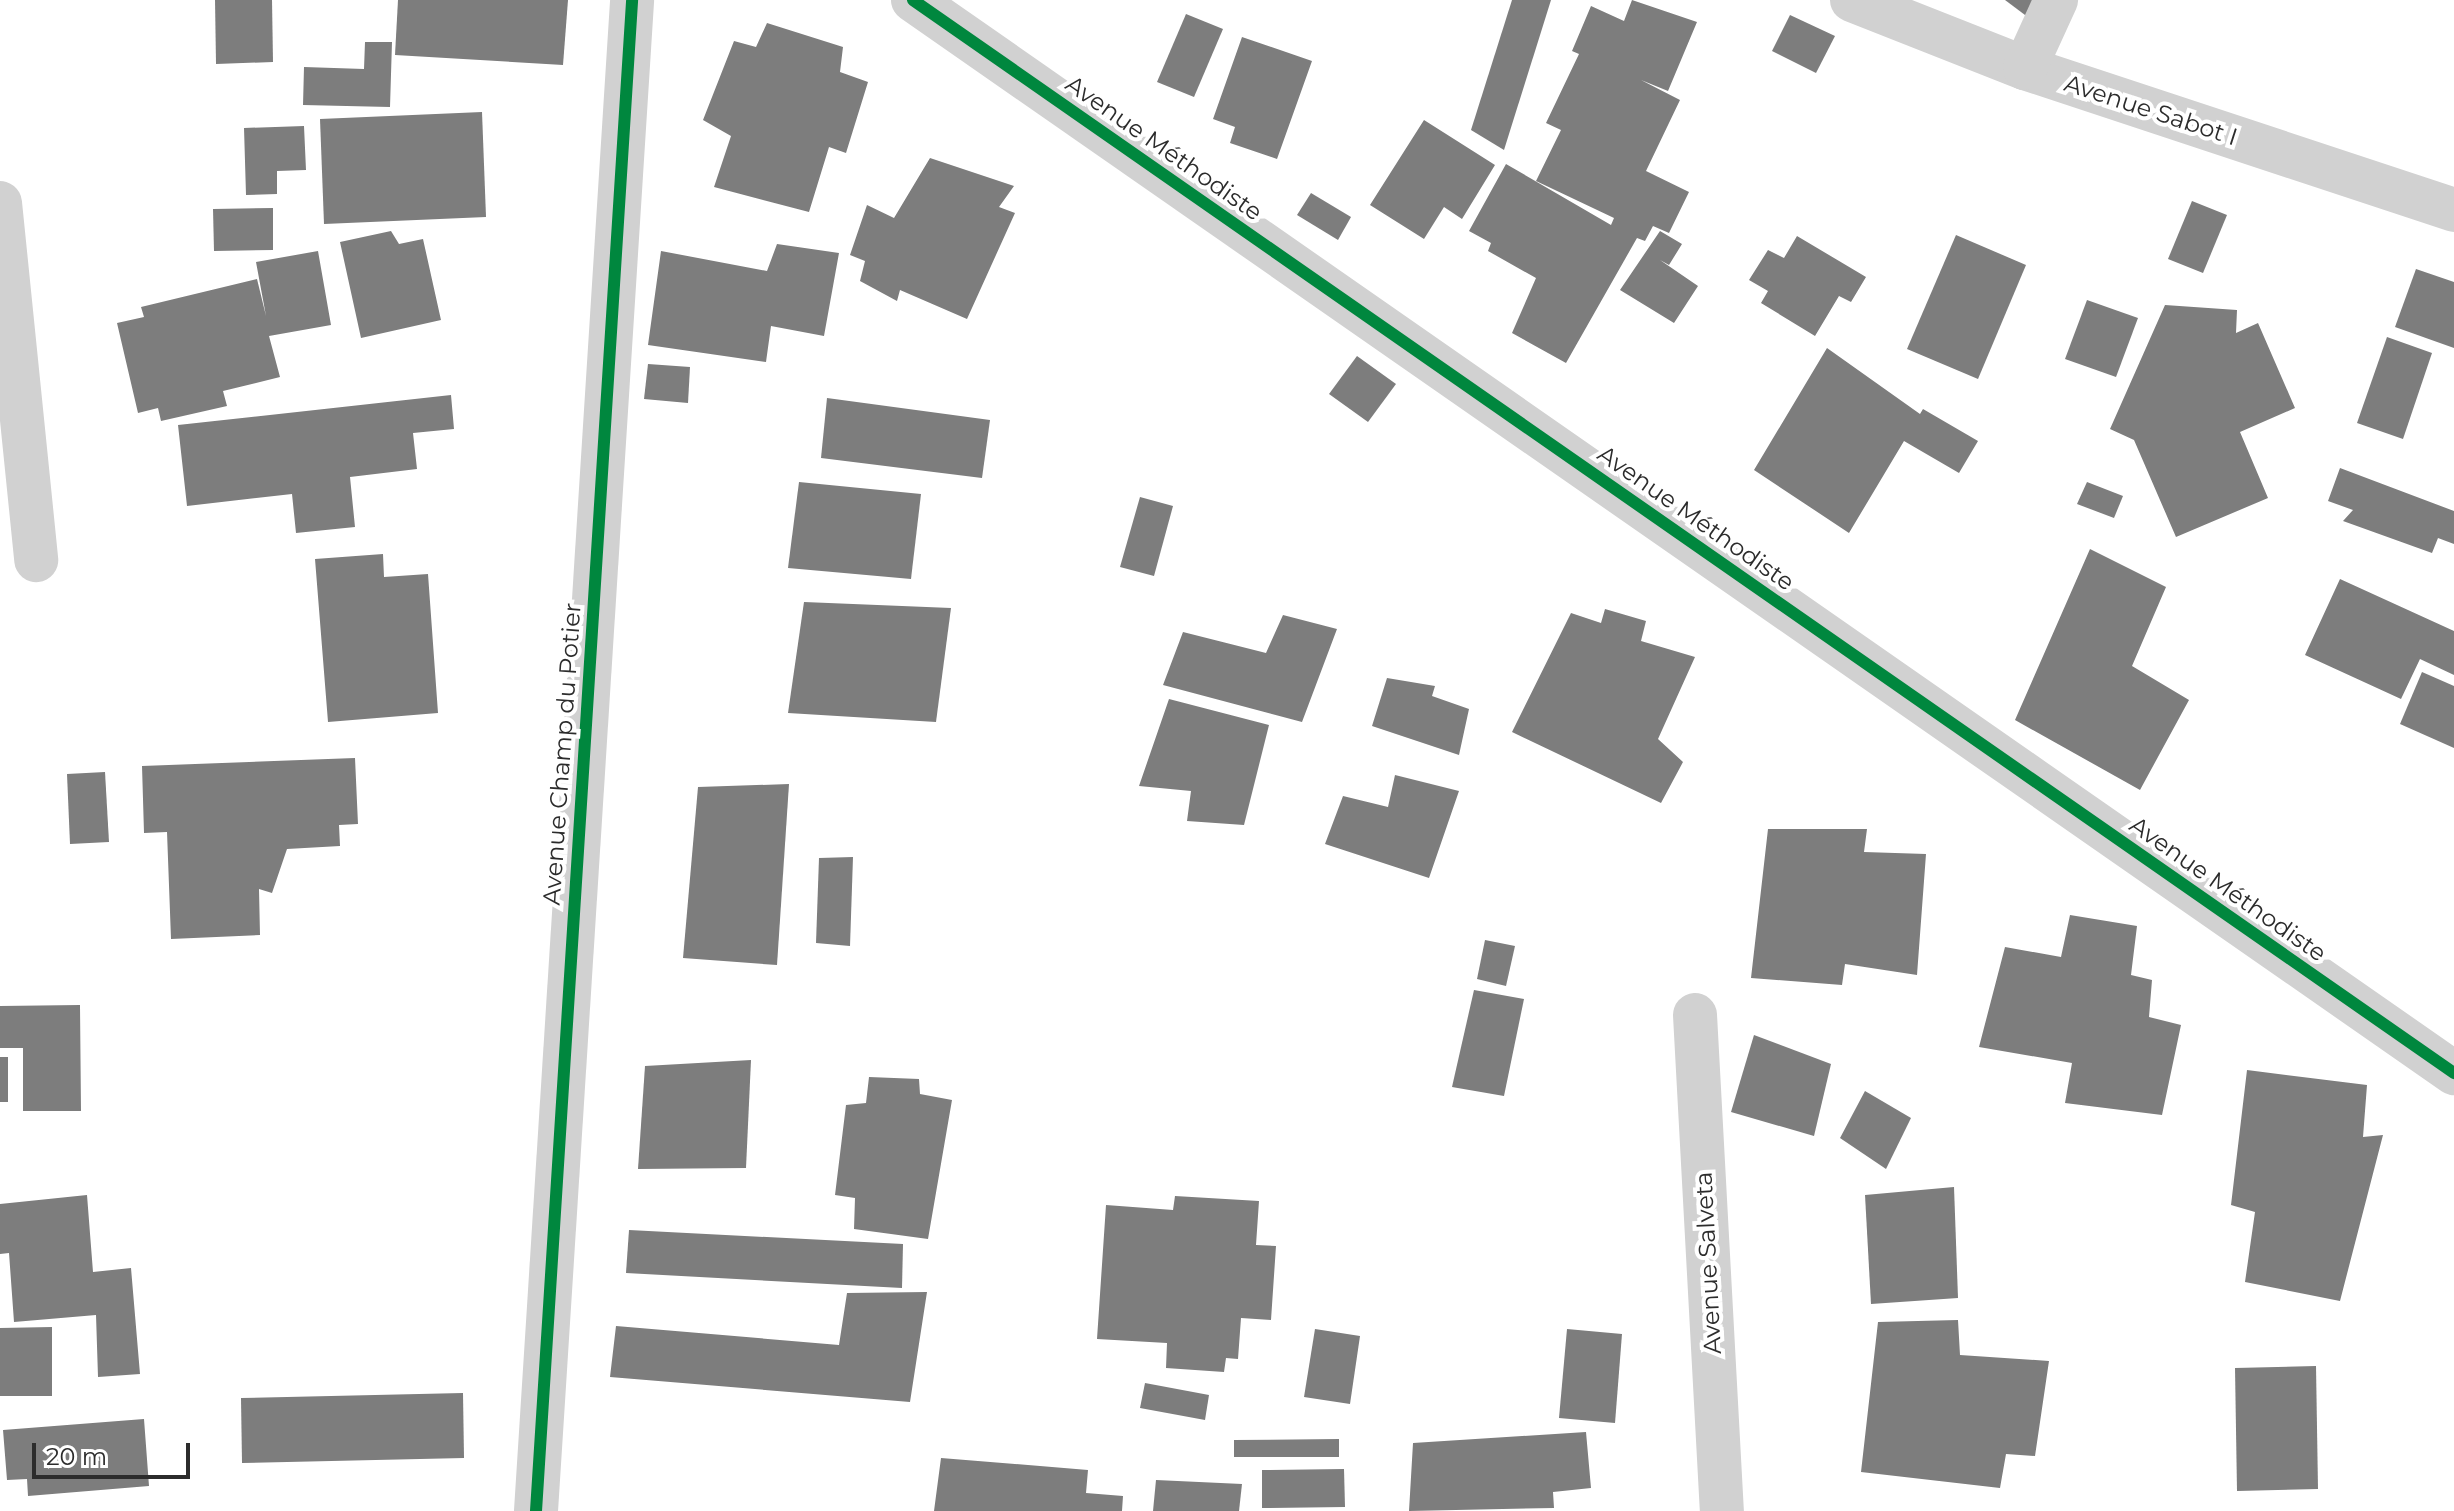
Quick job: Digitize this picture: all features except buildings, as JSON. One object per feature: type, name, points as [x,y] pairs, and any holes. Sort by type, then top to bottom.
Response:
[{"type":"street","name":"Avenue Champ du Potier","points":[[536,1511],[632,0]]},
{"type":"street","name":"Avenue Méthodiste","points":[[913,0],[2454,1073]]},
{"type":"street","name":"Avenue Sabot I","points":[[1852,0],[2025,68],[2454,210]]},
{"type":"street","points":[[2025,68],[2056,0]]},
{"type":"street","points":[[0,203],[36,560]]},
{"type":"street","name":"Avenue Salveta","points":[[1695,1015],[1722,1511]]},
{"type":"cycle path","points":[[536,1511],[632,0]]},
{"type":"cycle path","points":[[913,0],[2454,1073]]}]
